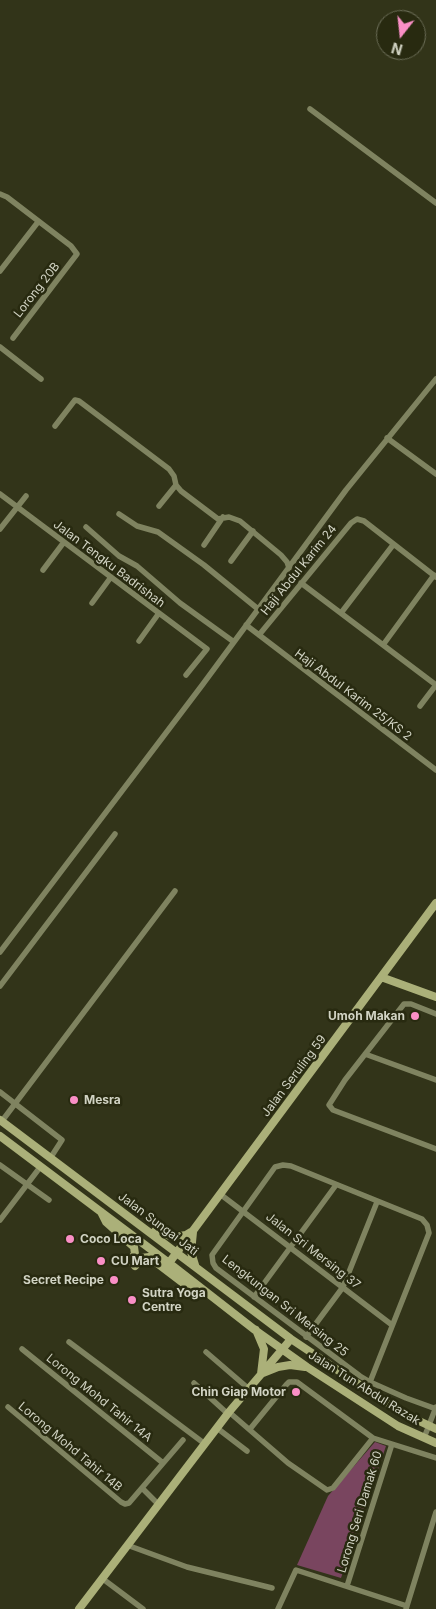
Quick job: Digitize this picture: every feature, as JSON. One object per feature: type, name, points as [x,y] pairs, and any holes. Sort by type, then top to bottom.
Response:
[{"type":"main road","name":"Jalan Seruling 59","points":[[169,1263],[436,903]]},
{"type":"main road","points":[[381,977],[436,997]]},
{"type":"main road","name":"Jalan Sungai Jati","points":[[1,1120],[291,1339]]},
{"type":"main road","name":"Jalan Sungai Jati","points":[[0,1136],[255,1330],[283,1349]]},
{"type":"main road","points":[[100,1211],[106,1222],[134,1247],[135,1254],[132,1264],[141,1258],[149,1257],[191,1288],[205,1291]]},
{"type":"main road","points":[[135,1220],[166,1236],[186,1235],[193,1230]]},
{"type":"main road","points":[[193,1230],[191,1252],[196,1267]]},
{"type":"main road","points":[[255,1330],[264,1349],[261,1374]]},
{"type":"main road","points":[[261,1374],[291,1339]]},
{"type":"main road","name":"Jalan Tun Abdul Razak","points":[[291,1339],[381,1401],[432,1427]]},
{"type":"main road","name":"Jalan Tun Abdul Razak","points":[[283,1349],[307,1367],[398,1426],[436,1443]]},
{"type":"main road","points":[[79,1609],[203,1443],[218,1428],[226,1411],[244,1385],[261,1374],[278,1367],[290,1365],[307,1367]]},
{"type":"street","points":[[310,109],[436,203]]},
{"type":"street","points":[[0,194],[7,197],[38,222],[0,271]]},
{"type":"street","name":"Lorong 20B","points":[[13,338],[77,254],[71,246],[38,222]]},
{"type":"street","points":[[0,347],[41,379]]},
{"type":"street","points":[[0,952],[288,568],[387,438],[436,379]]},
{"type":"street","points":[[55,426],[75,400],[79,401],[169,469],[174,476],[176,485],[181,491],[218,518],[229,517],[240,521],[281,555],[287,562],[288,568]]},
{"type":"street","points":[[387,438],[436,474]]},
{"type":"street","points":[[159,506],[176,485]]},
{"type":"street","name":"Jalan Tengku Badrishah","points":[[0,494],[207,649],[186,675]]},
{"type":"street","points":[[0,529],[26,496]]},
{"type":"street","points":[[119,514],[137,526],[158,532],[204,565],[258,609]]},
{"type":"street","points":[[204,545],[223,517]]},
{"type":"street","name":"Haji Abdul Karim 24","points":[[259,635],[351,523],[357,519],[364,521],[393,545]]},
{"type":"street","points":[[86,526],[119,556],[137,566],[180,603],[234,642]]},
{"type":"street","points":[[231,561],[252,531]]},
{"type":"street","points":[[43,570],[64,542]]},
{"type":"street","points":[[341,613],[393,545],[435,576],[383,645]]},
{"type":"street","points":[[92,603],[111,577]]},
{"type":"street","points":[[302,583],[436,685],[420,706]]},
{"type":"street","points":[[139,640],[158,613]]},
{"type":"street","name":"Haji Abdul Karim 25/KS 2","points":[[246,626],[436,770]]},
{"type":"street","points":[[0,986],[115,834]]},
{"type":"street","points":[[1,1120],[16,1104],[175,891]]},
{"type":"street","points":[[436,1014],[411,1004],[404,1004],[330,1101],[329,1105],[333,1110],[436,1149]]},
{"type":"street","points":[[365,1054],[436,1080]]},
{"type":"street","points":[[0,1092],[62,1140],[51,1157]]},
{"type":"street","points":[[0,1165],[49,1200]]},
{"type":"street","points":[[0,1220],[41,1166]]},
{"type":"street","name":"Lengkungan Sri Mersing 25","points":[[370,1382],[429,1233],[427,1225],[422,1219],[291,1166],[275,1167],[212,1255],[212,1263],[306,1337],[360,1376],[370,1382],[436,1409]]},
{"type":"street","points":[[254,1297],[336,1185]]},
{"type":"street","name":"Jalan Sri Mersing 37","points":[[220,1194],[392,1325]]},
{"type":"street","points":[[306,1337],[343,1287],[377,1202]]},
{"type":"street","points":[[69,1342],[203,1443]]},
{"type":"street","name":"Lorong Mohd Tahir 14A","points":[[22,1349],[163,1463]]},
{"type":"street","points":[[206,1352],[244,1385]]},
{"type":"street","points":[[250,1429],[286,1384],[297,1382],[373,1438],[436,1458]]},
{"type":"street","points":[[194,1383],[288,1463],[327,1490],[333,1488],[373,1438]]},
{"type":"street","name":"Lorong Mohd Tahir 14B","points":[[8,1407],[121,1502],[129,1503],[146,1492]]},
{"type":"street","points":[[424,1438],[432,1427],[436,1409]]},
{"type":"street","points":[[218,1428],[247,1451]]},
{"type":"street","points":[[158,1504],[146,1492],[163,1463],[183,1440]]},
{"type":"street","name":"Lorong Seri Damak 60","points":[[347,1586],[392,1444]]},
{"type":"street","points":[[278,1609],[294,1571],[302,1571],[407,1608],[436,1512]]},
{"type":"street","points":[[127,1545],[187,1567],[272,1588]]},
{"type":"street","points":[[103,1579],[142,1609]]},
{"type":"shaded area","points":[[375,1442],[386,1446],[341,1578],[297,1565],[328,1496]]},
{"type":"place","name":"Umoh Makan","points":[[415,1016]]},
{"type":"place","name":"Mesra","points":[[74,1100]]},
{"type":"place","name":"Coco Loca","points":[[70,1239]]},
{"type":"place","name":"CU Mart","points":[[101,1261]]},
{"type":"place","name":"Secret Recipe","points":[[114,1280]]},
{"type":"place","name":"Sutra Yoga Centre","points":[[132,1300]]},
{"type":"place","name":"Chin Giap Motor","points":[[296,1392]]}]
